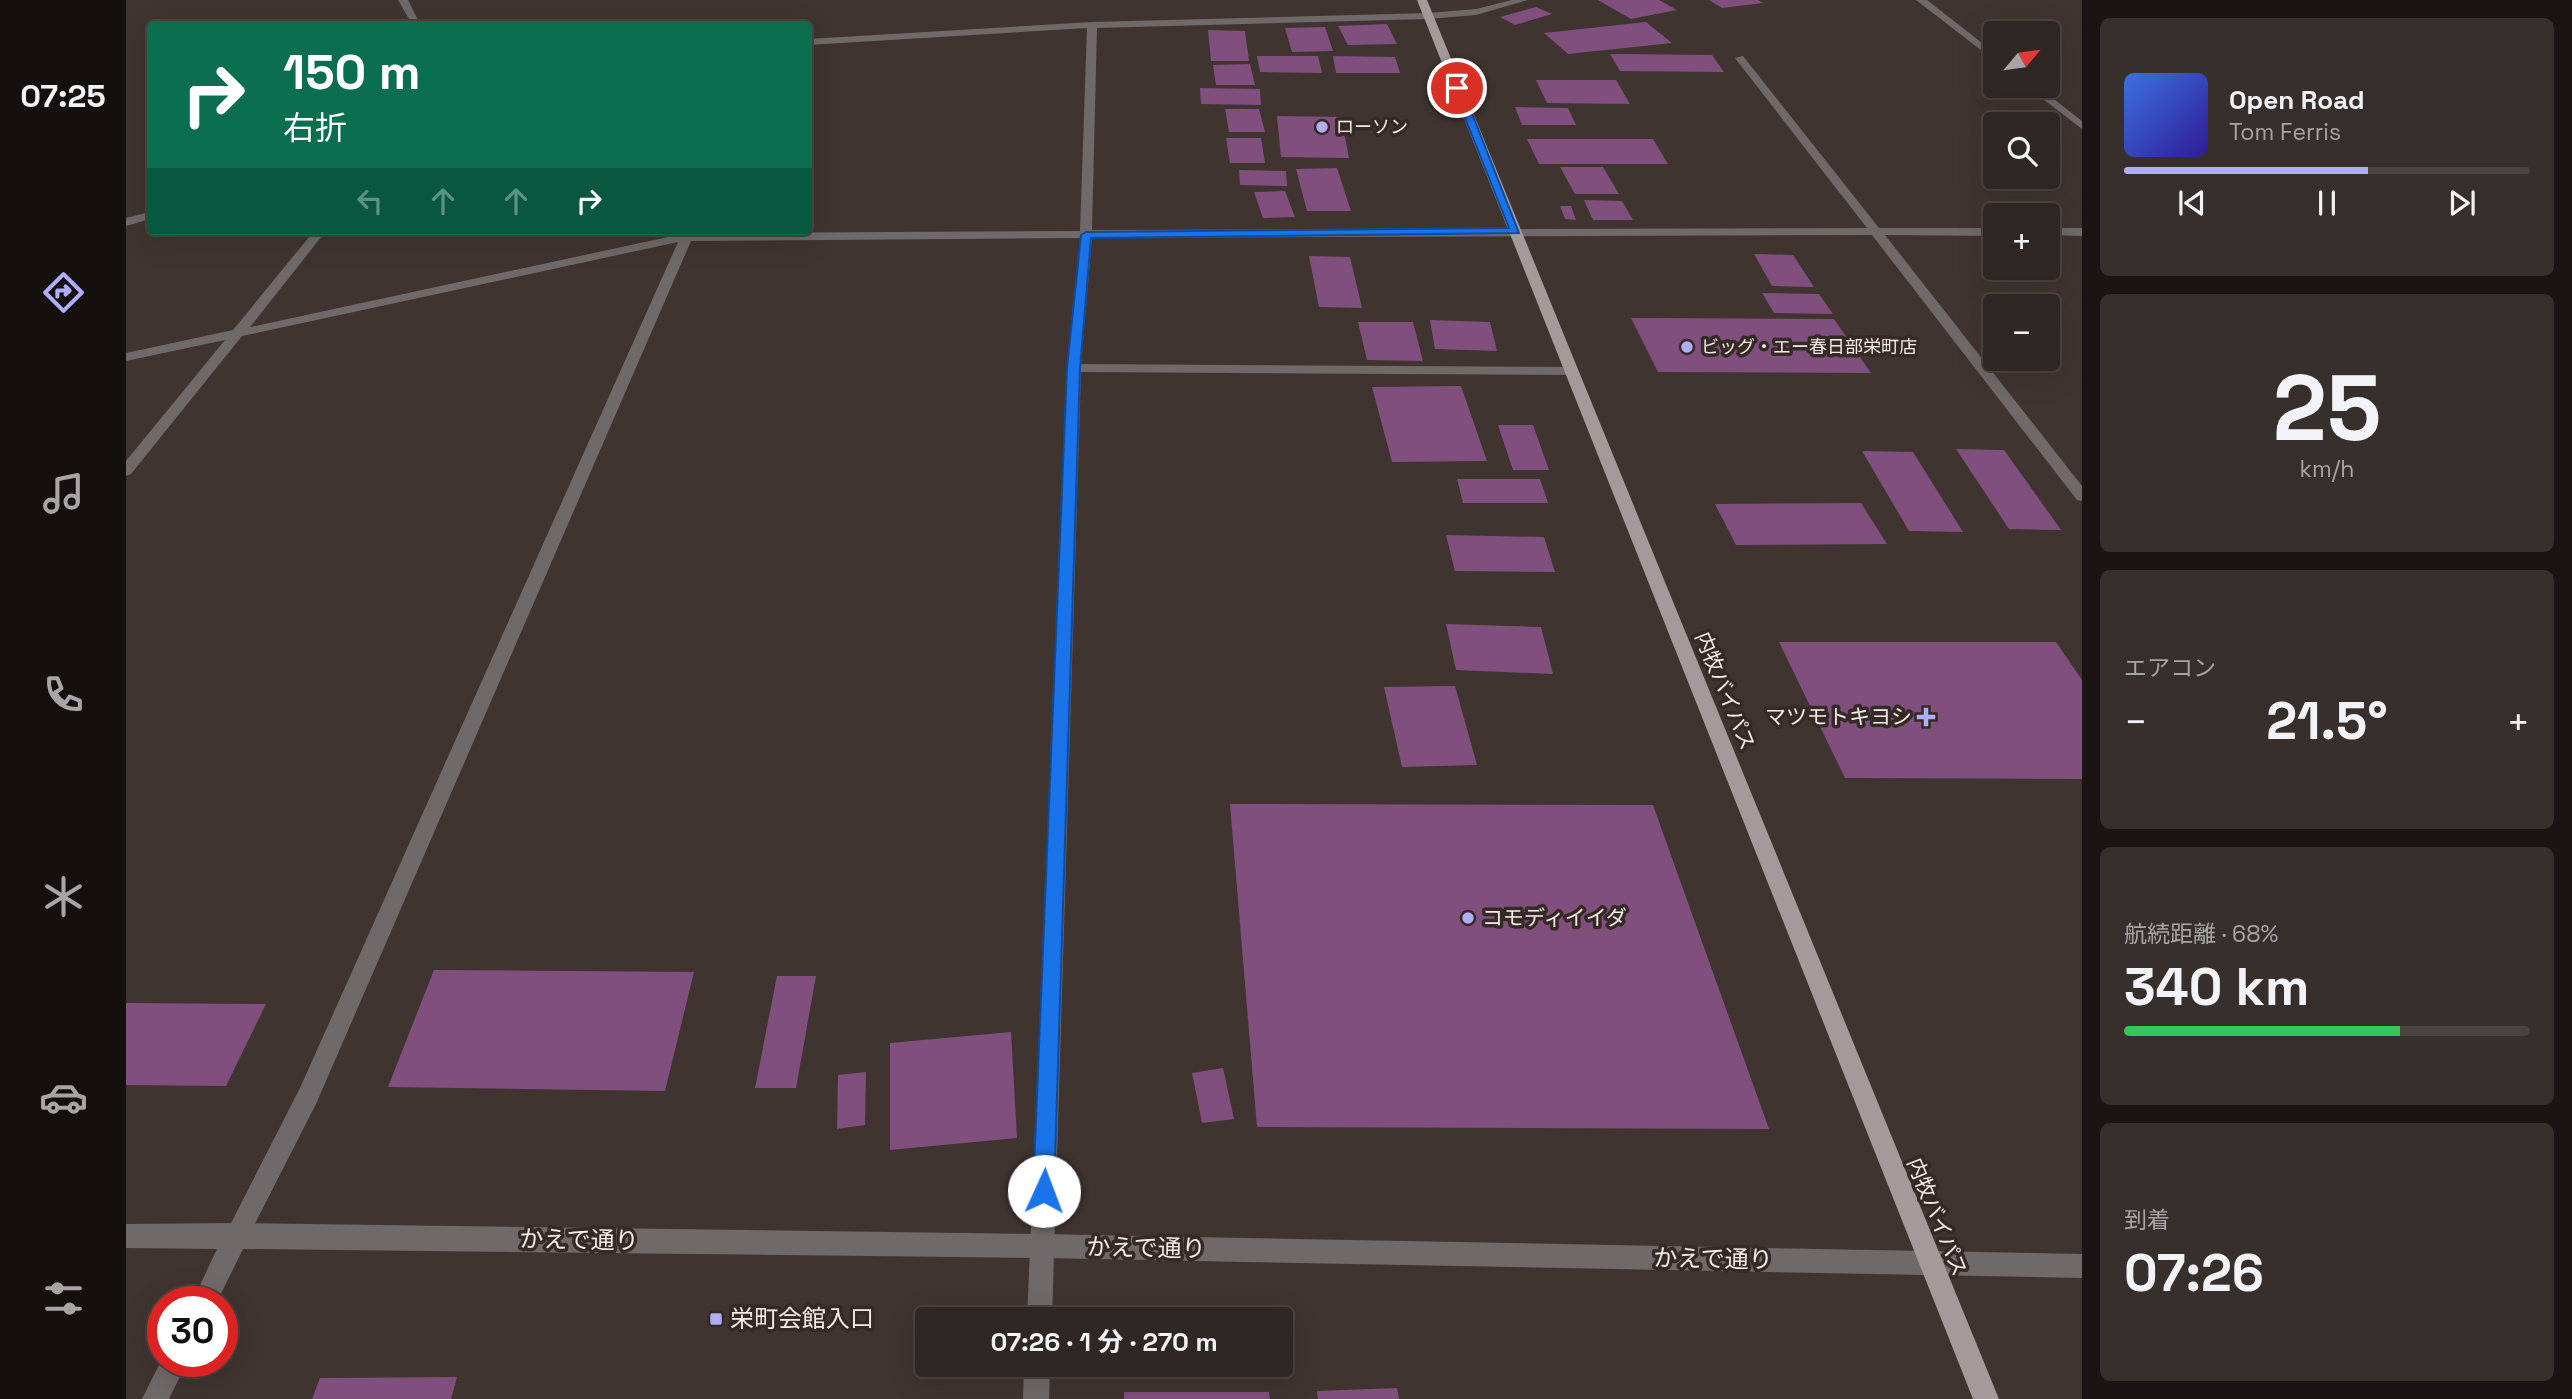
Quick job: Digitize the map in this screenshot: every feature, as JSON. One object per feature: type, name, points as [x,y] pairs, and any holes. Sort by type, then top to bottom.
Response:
[{"type":"main road","name":"内牧バイパス","points":[[1425,8],[1986,1399]]},
{"type":"street","points":[[403,0],[414,21]]},
{"type":"street","points":[[812,42],[1425,8],[1476,12],[1523,0]]},
{"type":"street","points":[[1921,0],[1983,49]]},
{"type":"street","points":[[1040,1307],[1074,368],[1086,235],[1092,25]]},
{"type":"street","points":[[1740,58],[2082,496]]},
{"type":"street","points":[[2046,98],[2082,126]]},
{"type":"street","points":[[126,222],[147,216]]},
{"type":"street","points":[[812,234],[1983,232]]},
{"type":"street","points":[[2060,232],[2082,232]]},
{"type":"street","points":[[126,471],[317,235]]},
{"type":"street","points":[[126,356],[682,235]]},
{"type":"street","points":[[212,1286],[308,1096],[687,235]]},
{"type":"street","points":[[1074,368],[1571,371]]},
{"type":"street","name":"かえで通り","points":[[126,1236],[237,1235],[1042,1246],[2082,1266]]},
{"type":"street","points":[[155,1399],[166,1377]]},
{"type":"street","points":[[1036,1399],[1037,1377]]},
{"type":"building","points":[[1598,0],[1659,0],[1677,10],[1631,19]]},
{"type":"building","points":[[1709,0],[1758,0],[1763,3],[1722,8]]},
{"type":"building","points":[[1536,7],[1552,14],[1515,25],[1500,17]]},
{"type":"building","points":[[1646,22],[1672,43],[1568,54],[1544,33]]},
{"type":"building","points":[[1387,24],[1397,44],[1348,45],[1338,26]]},
{"type":"building","points":[[1325,27],[1333,51],[1292,52],[1285,28]]},
{"type":"building","points":[[1208,30],[1245,31],[1249,61],[1211,61]]},
{"type":"building","points":[[1610,54],[1712,55],[1724,72],[1620,71]]},
{"type":"building","points":[[1257,56],[1318,56],[1322,73],[1260,72]]},
{"type":"building","points":[[1333,56],[1395,57],[1400,73],[1336,73]]},
{"type":"building","points":[[1250,64],[1255,85],[1216,85],[1213,65]]},
{"type":"building","points":[[1536,80],[1616,80],[1630,104],[1547,103]]},
{"type":"building","points":[[1200,88],[1260,89],[1261,105],[1201,104]]},
{"type":"building","points":[[1515,107],[1568,108],[1576,125],[1522,125]]},
{"type":"building","points":[[1225,109],[1259,109],[1265,132],[1229,132]]},
{"type":"building","points":[[1277,116],[1341,117],[1349,158],[1281,157]]},
{"type":"building","points":[[1226,138],[1261,138],[1265,163],[1230,163]]},
{"type":"building","points":[[1527,139],[1653,139],[1668,164],[1539,164]]},
{"type":"building","points":[[1560,167],[1603,167],[1619,194],[1575,194]]},
{"type":"building","points":[[1337,168],[1351,211],[1307,211],[1296,169]]},
{"type":"building","points":[[1239,170],[1286,171],[1287,186],[1240,185]]},
{"type":"building","points":[[1285,191],[1295,217],[1263,218],[1254,192]]},
{"type":"building","points":[[1584,200],[1622,201],[1633,220],[1593,220]]},
{"type":"building","points":[[1560,206],[1571,206],[1576,220],[1565,219]]},
{"type":"building","points":[[1754,254],[1793,255],[1814,287],[1772,286]]},
{"type":"building","points":[[1309,256],[1350,257],[1362,308],[1319,307]]},
{"type":"building","points":[[1762,293],[1819,294],[1833,314],[1774,313]]},
{"type":"building","points":[[1631,318],[1834,319],[1871,373],[1658,372]]},
{"type":"building","points":[[1430,320],[1490,322],[1497,351],[1435,349]]},
{"type":"building","points":[[1358,322],[1413,322],[1423,361],[1367,360]]},
{"type":"building","points":[[1461,386],[1487,461],[1392,462],[1372,387]]},
{"type":"building","points":[[1498,425],[1533,425],[1549,470],[1513,470]]},
{"type":"building","points":[[1956,449],[2004,450],[2061,530],[2009,529]]},
{"type":"building","points":[[1862,451],[1913,452],[1963,532],[1909,531]]},
{"type":"building","points":[[1457,479],[1540,479],[1548,503],[1463,503]]},
{"type":"building","points":[[1861,503],[1887,544],[1736,545],[1715,504]]},
{"type":"building","points":[[1446,535],[1544,537],[1555,572],[1455,571]]},
{"type":"building","points":[[1446,624],[1541,627],[1553,674],[1456,670]]},
{"type":"building","points":[[1779,642],[2056,642],[2082,680],[2082,779],[1845,778]]},
{"type":"building","points":[[1455,686],[1477,765],[1402,767],[1384,687]]},
{"type":"building","points":[[1230,804],[1653,805],[1769,1129],[1257,1127]]},
{"type":"building","points":[[434,970],[694,972],[665,1091],[388,1087]]},
{"type":"building","points":[[777,976],[816,976],[796,1088],[755,1088]]},
{"type":"building","points":[[126,1003],[266,1004],[226,1086],[126,1085]]},
{"type":"building","points":[[1011,1032],[1017,1138],[890,1150],[890,1043]]},
{"type":"building","points":[[1223,1068],[1234,1119],[1202,1123],[1192,1073]]},
{"type":"building","points":[[866,1072],[865,1125],[837,1129],[838,1075]]},
{"type":"building","points":[[457,1377],[451,1399],[312,1399],[320,1378]]},
{"type":"building","points":[[1397,1388],[1399,1399],[1318,1399],[1317,1391]]},
{"type":"building","points":[[1124,1392],[1269,1392],[1270,1399],[1124,1399]]},
{"type":"place","name":"ローソン","points":[[1322,127]]},
{"type":"place","name":"ビッグ・エー春日部栄町店","points":[[1687,347]]},
{"type":"place","name":"マツモトキヨシ","points":[[1926,717]]},
{"type":"place","name":"コモディイイダ","points":[[1468,918]]},
{"type":"place","name":"栄町会館入口","points":[[716,1319]]},
{"type":"route","points":[[1044,1191],[1074,368],[1086,235],[1515,231],[1457,88]]}]
